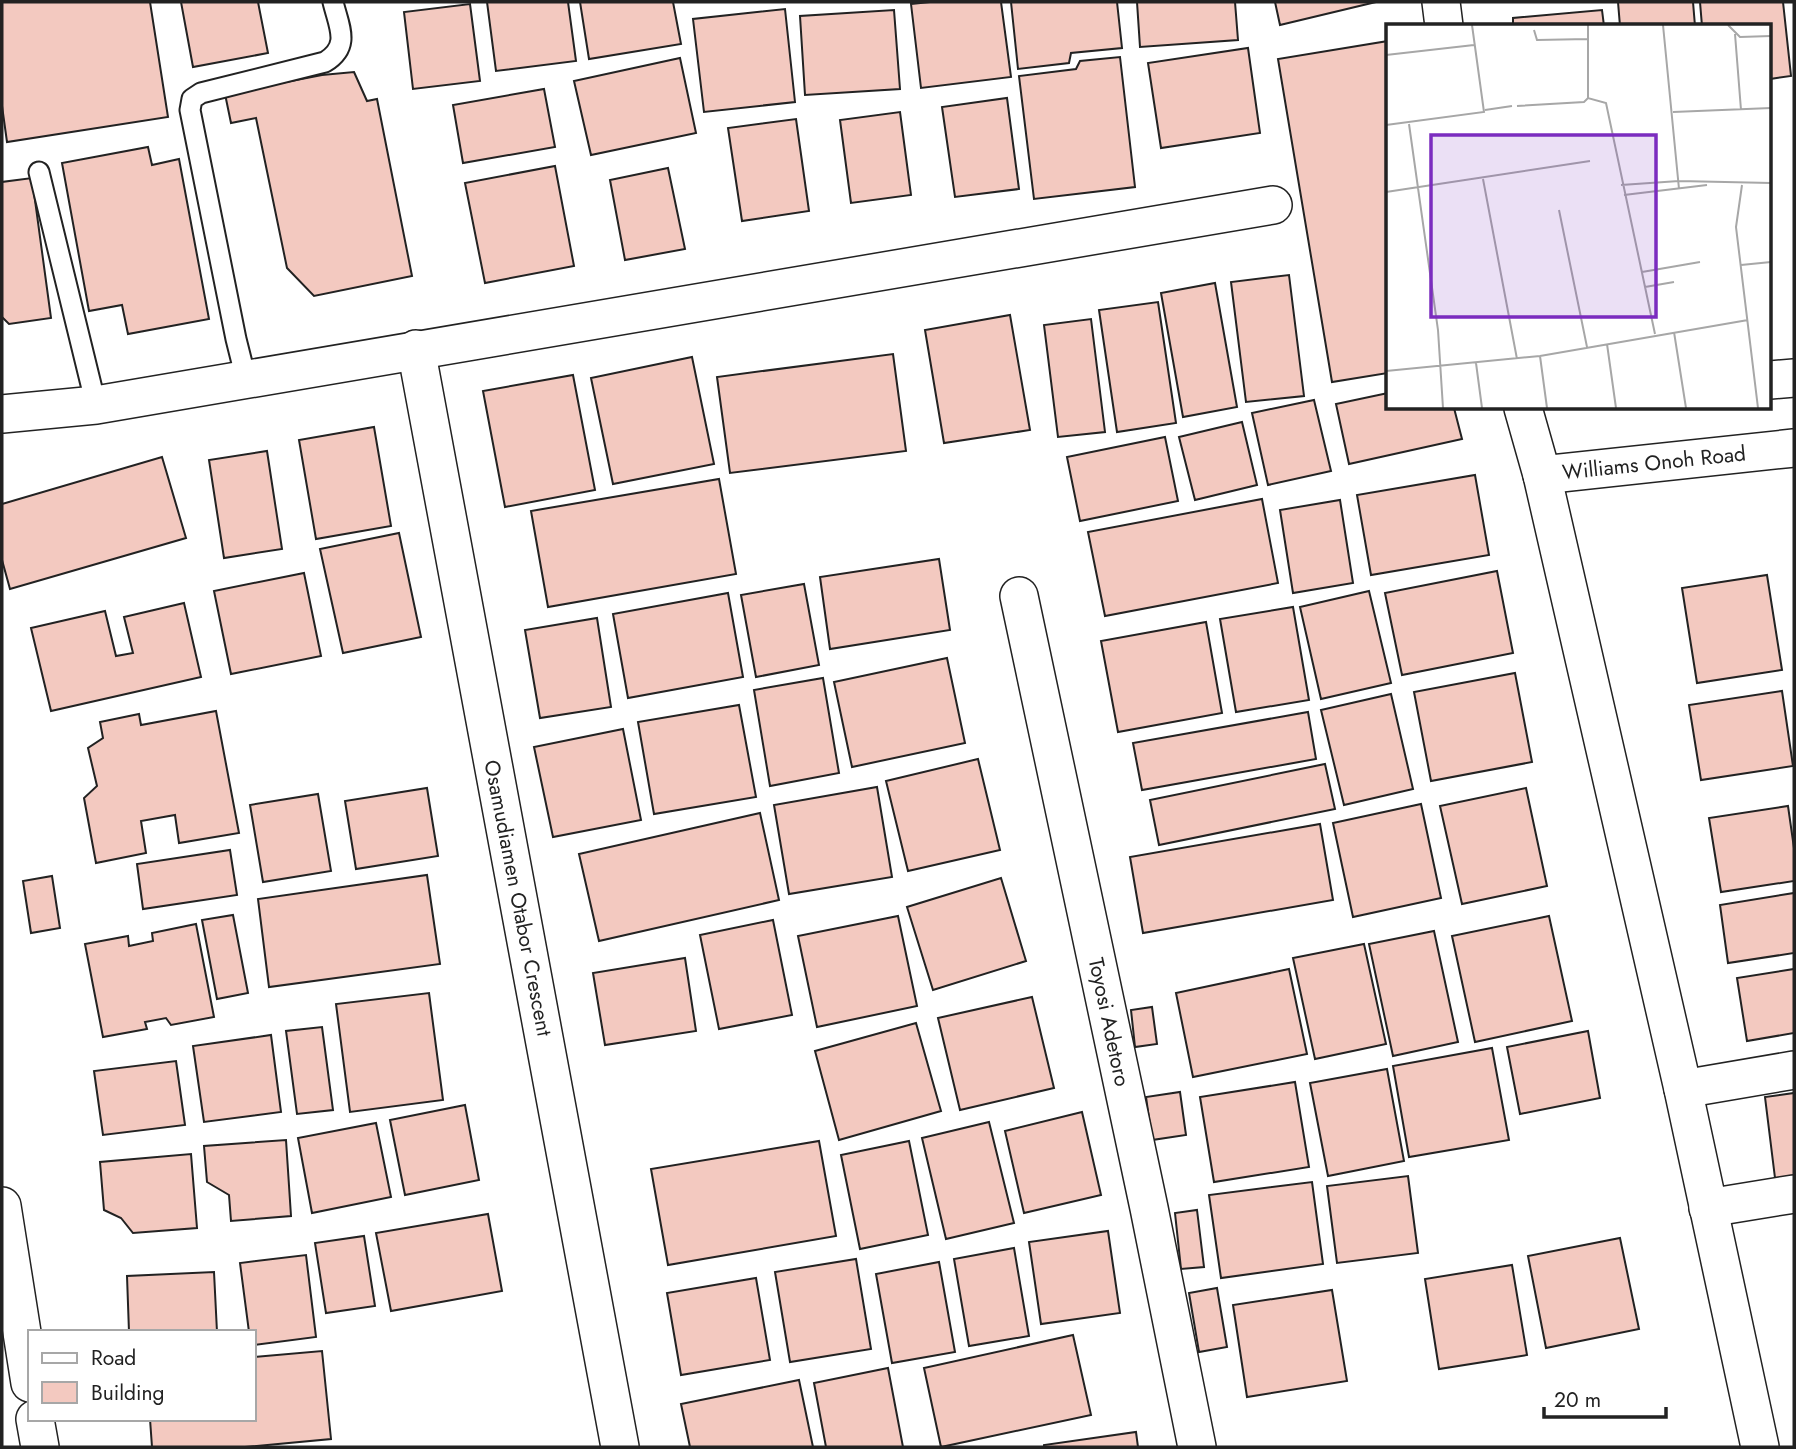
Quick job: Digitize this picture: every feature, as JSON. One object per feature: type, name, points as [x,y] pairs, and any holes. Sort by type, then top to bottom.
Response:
[{"type":"street","points":[[1441,2],[1444,24]]},
{"type":"street","points":[[2,414],[96,405],[1273,205]]},
{"type":"street","name":"Osamudiamen Otabor Crescent","points":[[416,349],[620,1447]]},
{"type":"street","points":[[1772,380],[1794,378]]},
{"type":"street","name":"Williams Onoh Road","points":[[1524,410],[1542,475],[1794,448]]},
{"type":"street","points":[[1542,475],[1683,1089],[1760,1447]]},
{"type":"street","name":"Toyosi Adetoro","points":[[1019,596],[1197,1447]]},
{"type":"street","points":[[1683,1089],[1794,1070]]},
{"type":"street","points":[[1708,1208],[1794,1194]]},
{"type":"street","points":[[2,1206],[28,1371]]},
{"type":"street","points":[[35,1421],[40,1447]]},
{"type":"lane","points":[[246,379],[190,110],[192,99],[201,93],[324,62],[336,55],[341,47],[341,38],[333,2]]},
{"type":"lane","points":[[38,172],[96,405]]},
{"type":"building","points":[[2,2],[150,2],[168,117],[7,142],[2,106]]},
{"type":"building","points":[[181,2],[258,2],[268,53],[193,67]]},
{"type":"building","points":[[487,2],[568,2],[576,61],[496,71]]},
{"type":"building","points":[[580,2],[673,2],[681,44],[589,59]]},
{"type":"building","points":[[1001,2],[1011,77],[921,88],[911,4]]},
{"type":"building","points":[[1011,2],[1117,2],[1122,48],[1071,53],[1069,63],[1018,69]]},
{"type":"building","points":[[1137,2],[1235,2],[1238,40],[1140,47]]},
{"type":"building","points":[[1275,2],[1376,2],[1280,25]]},
{"type":"building","points":[[1618,2],[1693,2],[1695,24],[1620,24]]},
{"type":"building","points":[[1700,2],[1783,2],[1791,76],[1772,79],[1772,24],[1702,24]]},
{"type":"building","points":[[470,4],[480,81],[413,89],[404,12]]},
{"type":"building","points":[[785,9],[795,102],[704,112],[693,19]]},
{"type":"building","points":[[894,10],[900,89],[805,95],[800,16]]},
{"type":"building","points":[[1602,10],[1604,24],[1513,24],[1513,18]]},
{"type":"building","points":[[1386,41],[1386,373],[1332,382],[1278,59]]},
{"type":"building","points":[[1248,48],[1260,133],[1161,148],[1148,63]]},
{"type":"building","points":[[1120,57],[1135,187],[1034,199],[1019,76],[1076,69],[1080,61]]},
{"type":"building","points":[[680,58],[696,133],[591,155],[574,81]]},
{"type":"building","points":[[354,72],[367,101],[377,99],[412,276],[314,296],[287,268],[256,118],[231,123],[225,94],[322,75]]},
{"type":"building","points":[[544,89],[555,147],[463,163],[453,105]]},
{"type":"building","points":[[1007,98],[1019,189],[955,197],[942,107]]},
{"type":"building","points":[[900,112],[911,195],[851,203],[840,120]]},
{"type":"building","points":[[796,119],[809,211],[742,221],[728,128]]},
{"type":"building","points":[[148,147],[152,165],[179,159],[209,319],[128,334],[122,305],[89,311],[62,163]]},
{"type":"building","points":[[555,166],[574,266],[485,283],[465,183]]},
{"type":"building","points":[[668,168],[685,249],[625,260],[610,180]]},
{"type":"building","points":[[32,178],[51,318],[9,324],[2,317],[2,182]]},
{"type":"building","points":[[1289,275],[1304,396],[1246,402],[1231,282]]},
{"type":"building","points":[[1215,283],[1237,407],[1183,417],[1161,293]]},
{"type":"building","points":[[1158,302],[1176,423],[1117,432],[1099,310]]},
{"type":"building","points":[[1010,315],[1030,430],[944,443],[925,330]]},
{"type":"building","points":[[1091,319],[1105,432],[1058,437],[1044,325]]},
{"type":"building","points":[[893,354],[906,451],[730,473],[717,377]]},
{"type":"building","points":[[692,357],[714,464],[613,484],[591,378]]},
{"type":"building","points":[[573,375],[595,490],[505,507],[483,391]]},
{"type":"building","points":[[1386,393],[1386,410],[1455,410],[1462,439],[1349,464],[1336,404]]},
{"type":"building","points":[[1314,400],[1331,471],[1268,485],[1252,413]]},
{"type":"building","points":[[1242,422],[1257,485],[1195,500],[1179,437]]},
{"type":"building","points":[[374,427],[391,526],[316,539],[299,440]]},
{"type":"building","points":[[1165,437],[1178,501],[1080,521],[1067,457]]},
{"type":"building","points":[[267,451],[282,549],[224,558],[209,460]]},
{"type":"building","points":[[162,457],[186,538],[10,589],[2,560],[2,504]]},
{"type":"building","points":[[1475,475],[1489,555],[1371,575],[1357,495]]},
{"type":"building","points":[[719,479],[736,574],[548,607],[531,511]]},
{"type":"building","points":[[1262,499],[1278,583],[1105,616],[1088,532]]},
{"type":"building","points":[[1340,500],[1353,583],[1293,593],[1280,510]]},
{"type":"building","points":[[399,533],[421,637],[343,653],[320,549]]},
{"type":"building","points":[[939,559],[950,630],[830,649],[820,577]]},
{"type":"building","points":[[1497,571],[1513,653],[1402,675],[1385,593]]},
{"type":"building","points":[[304,573],[321,656],[231,674],[214,591]]},
{"type":"building","points":[[1767,575],[1782,670],[1697,683],[1682,588]]},
{"type":"building","points":[[804,584],[819,665],[756,677],[741,595]]},
{"type":"building","points":[[1369,591],[1391,683],[1321,699],[1300,607]]},
{"type":"building","points":[[728,593],[743,677],[628,698],[613,614]]},
{"type":"building","points":[[184,603],[201,677],[51,711],[31,628],[105,611],[116,656],[133,653],[124,617]]},
{"type":"building","points":[[1293,607],[1309,700],[1236,712],[1220,619]]},
{"type":"building","points":[[597,618],[611,707],[540,718],[525,630]]},
{"type":"building","points":[[1206,622],[1222,713],[1118,732],[1101,641]]},
{"type":"building","points":[[947,658],[965,743],[852,767],[834,682]]},
{"type":"building","points":[[1515,673],[1532,762],[1431,781],[1414,692]]},
{"type":"building","points":[[823,678],[839,773],[770,786],[754,690]]},
{"type":"building","points":[[1782,691],[1793,766],[1701,780],[1689,705]]},
{"type":"building","points":[[1391,694],[1413,789],[1344,805],[1321,710]]},
{"type":"building","points":[[739,705],[756,797],[654,814],[638,722]]},
{"type":"building","points":[[216,711],[239,833],[179,843],[175,815],[141,821],[146,853],[96,863],[84,798],[97,786],[88,748],[103,738],[100,722],[139,714],[141,725]]},
{"type":"building","points":[[1308,712],[1316,759],[1142,790],[1133,743]]},
{"type":"building","points":[[623,729],[641,820],[553,837],[534,747]]},
{"type":"building","points":[[978,759],[1000,850],[908,871],[886,781]]},
{"type":"building","points":[[1325,764],[1335,809],[1159,845],[1150,800]]},
{"type":"building","points":[[877,787],[892,877],[789,894],[774,805]]},
{"type":"building","points":[[427,788],[438,856],[356,869],[345,801]]},
{"type":"building","points":[[1526,788],[1547,886],[1462,904],[1440,806]]},
{"type":"building","points":[[318,794],[331,871],[263,882],[250,805]]},
{"type":"building","points":[[1421,804],[1441,898],[1353,917],[1333,823]]},
{"type":"building","points":[[1788,806],[1794,848],[1794,881],[1721,892],[1709,818]]},
{"type":"building","points":[[760,813],[779,900],[599,941],[579,854]]},
{"type":"building","points":[[1320,824],[1333,900],[1143,933],[1130,857]]},
{"type":"building","points":[[230,850],[237,895],[143,909],[137,864]]},
{"type":"building","points":[[427,875],[440,964],[269,987],[258,899]]},
{"type":"building","points":[[52,876],[60,928],[31,933],[23,881]]},
{"type":"building","points":[[1001,878],[1026,961],[933,990],[907,907]]},
{"type":"building","points":[[1794,893],[1794,953],[1728,963],[1720,905]]},
{"type":"building","points":[[233,915],[248,993],[217,999],[202,920]]},
{"type":"building","points":[[898,916],[917,1006],[817,1027],[798,936]]},
{"type":"building","points":[[1549,916],[1572,1021],[1475,1042],[1452,936]]},
{"type":"building","points":[[773,920],[792,1015],[719,1029],[700,935]]},
{"type":"building","points":[[196,924],[214,1017],[171,1025],[166,1018],[145,1022],[147,1029],[103,1037],[85,944],[128,936],[129,946],[153,941],[152,933]]},
{"type":"building","points":[[1434,931],[1458,1042],[1393,1056],[1369,944]]},
{"type":"building","points":[[1364,944],[1386,1044],[1315,1059],[1293,958]]},
{"type":"building","points":[[685,958],[696,1031],[605,1045],[593,973]]},
{"type":"building","points":[[1289,969],[1307,1054],[1193,1077],[1176,993]]},
{"type":"building","points":[[1794,969],[1794,1033],[1747,1041],[1737,978]]},
{"type":"building","points":[[429,993],[443,1100],[350,1112],[336,1004]]},
{"type":"building","points":[[1032,997],[1054,1088],[960,1110],[938,1018]]},
{"type":"building","points":[[1152,1007],[1157,1044],[1135,1047],[1131,1010]]},
{"type":"building","points":[[916,1023],[941,1111],[839,1140],[815,1051]]},
{"type":"building","points":[[322,1027],[333,1110],[297,1114],[286,1031]]},
{"type":"building","points":[[1588,1031],[1600,1098],[1520,1114],[1507,1047]]},
{"type":"building","points":[[271,1035],[281,1112],[204,1122],[193,1046]]},
{"type":"building","points":[[1492,1048],[1509,1140],[1409,1157],[1393,1066]]},
{"type":"building","points":[[176,1061],[185,1125],[103,1135],[94,1071]]},
{"type":"building","points":[[1387,1069],[1404,1161],[1328,1176],[1310,1083]]},
{"type":"building","points":[[1295,1082],[1309,1167],[1214,1182],[1200,1097]]},
{"type":"building","points":[[1180,1092],[1186,1135],[1152,1140],[1146,1097]]},
{"type":"building","points":[[1794,1093],[1794,1176],[1775,1178],[1765,1097]]},
{"type":"building","points":[[465,1105],[479,1180],[405,1195],[390,1120]]},
{"type":"building","points":[[1082,1112],[1101,1195],[1024,1213],[1005,1131]]},
{"type":"building","points":[[989,1122],[1014,1223],[946,1239],[922,1138]]},
{"type":"building","points":[[376,1123],[391,1197],[312,1213],[298,1138]]},
{"type":"building","points":[[286,1140],[291,1216],[231,1221],[229,1195],[207,1182],[204,1146]]},
{"type":"building","points":[[819,1141],[836,1236],[668,1265],[651,1169]]},
{"type":"building","points":[[909,1141],[928,1235],[860,1249],[841,1155]]},
{"type":"building","points":[[191,1154],[197,1228],[133,1233],[121,1218],[104,1210],[100,1162]]},
{"type":"building","points":[[1408,1176],[1418,1253],[1337,1263],[1327,1186]]},
{"type":"building","points":[[1312,1182],[1323,1264],[1221,1278],[1209,1195]]},
{"type":"building","points":[[1197,1210],[1204,1267],[1181,1269],[1175,1213]]},
{"type":"building","points":[[488,1214],[502,1291],[391,1311],[376,1233]]},
{"type":"building","points":[[1108,1231],[1120,1313],[1041,1324],[1029,1242]]},
{"type":"building","points":[[364,1236],[375,1306],[326,1313],[315,1243]]},
{"type":"building","points":[[1620,1238],[1639,1329],[1546,1348],[1528,1256]]},
{"type":"building","points":[[1014,1248],[1029,1336],[969,1346],[954,1259]]},
{"type":"building","points":[[306,1255],[316,1337],[256,1345],[256,1330],[249,1330],[240,1263]]},
{"type":"building","points":[[856,1259],[871,1349],[790,1362],[775,1272]]},
{"type":"building","points":[[939,1262],[955,1352],[892,1363],[876,1274]]},
{"type":"building","points":[[1512,1265],[1527,1355],[1439,1369],[1425,1279]]},
{"type":"building","points":[[214,1272],[217,1330],[129,1330],[127,1276]]},
{"type":"building","points":[[756,1278],[770,1360],[681,1375],[667,1293]]},
{"type":"building","points":[[1217,1288],[1227,1347],[1199,1352],[1189,1293]]},
{"type":"building","points":[[1332,1290],[1347,1381],[1247,1397],[1233,1305]]},
{"type":"building","points":[[1073,1335],[1091,1415],[941,1447],[924,1368]]},
{"type":"building","points":[[322,1351],[331,1439],[245,1447],[152,1447],[150,1421],[256,1421],[256,1357]]},
{"type":"building","points":[[888,1368],[903,1447],[826,1447],[814,1383]]},
{"type":"building","points":[[799,1380],[813,1447],[690,1447],[681,1404]]},
{"type":"building","points":[[1136,1432],[1138,1447],[1044,1447],[1044,1445]]}]
